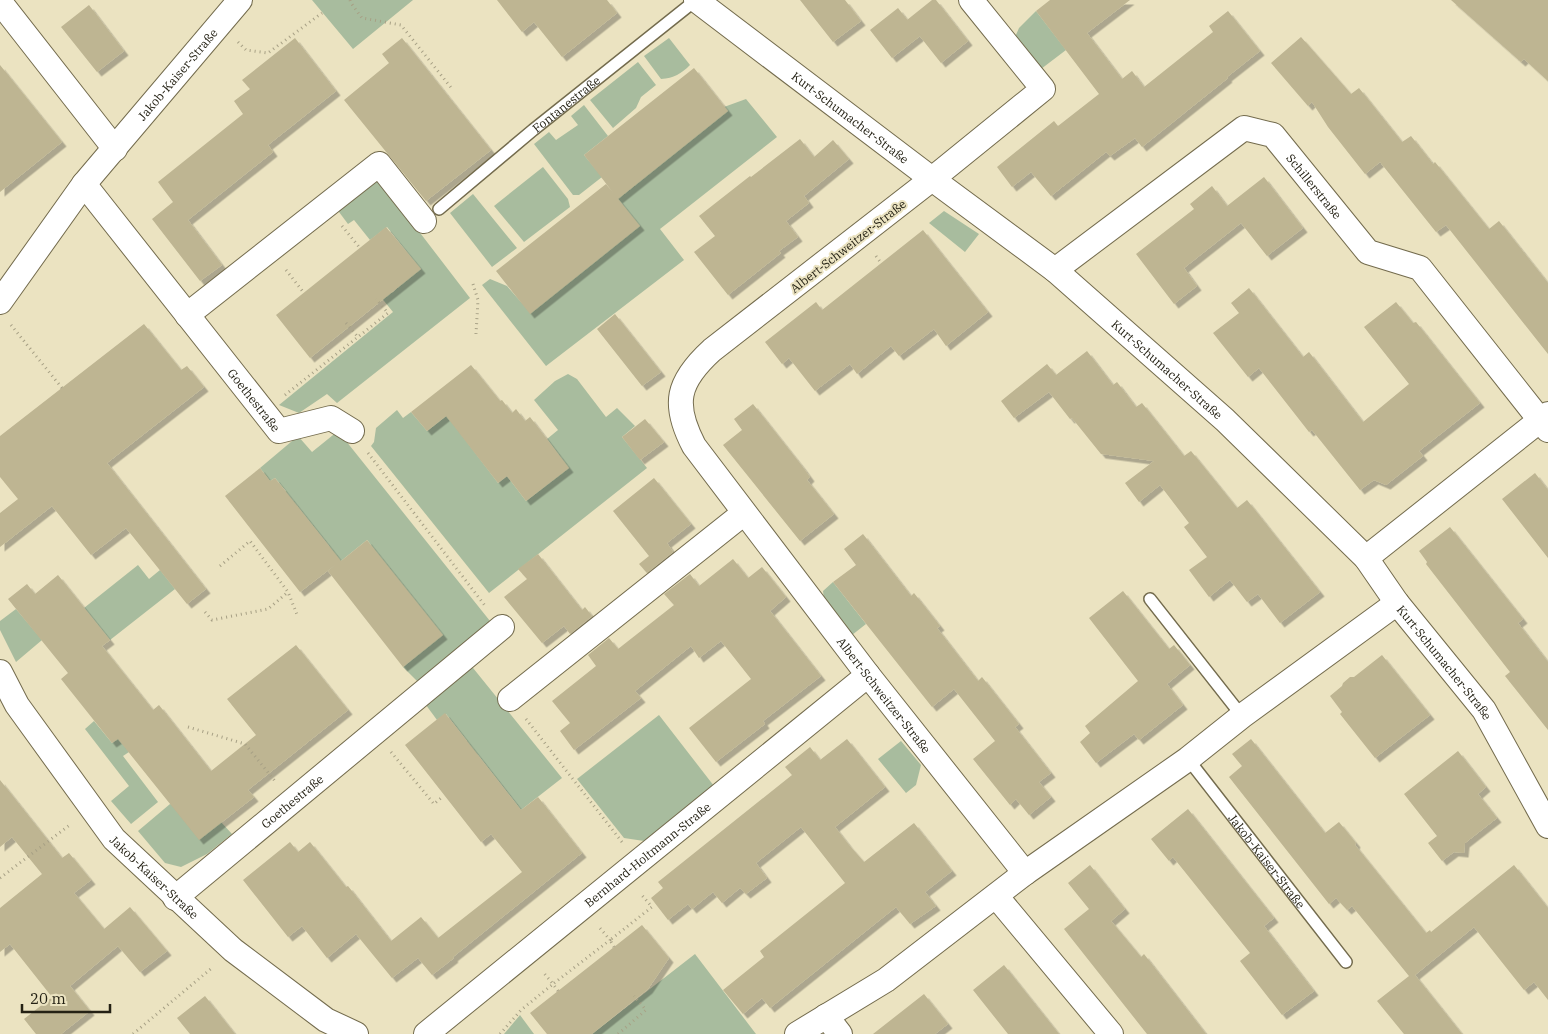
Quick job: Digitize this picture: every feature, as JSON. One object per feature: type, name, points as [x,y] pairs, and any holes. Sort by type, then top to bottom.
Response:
[{"type":"street","name":"Jakob-Kaiser-Straße","points":[[3,310],[84,184],[240,0]]},
{"type":"street","name":"Kurt-Schumacher-Straße","points":[[696,0],[932,180],[1055,270],[1225,420],[1366,558],[1397,603],[1484,710],[1548,826]]},
{"type":"street","name":"Albert-Schweitzer-Straße","points":[[972,0],[1043,89],[932,180],[712,350],[695,367],[687,379],[682,394],[681,410],[685,428],[694,446],[868,675],[1026,873]]},
{"type":"street","points":[[0,2],[115,149]]},
{"type":"street","name":"Schillerstraße","points":[[1055,270],[1244,128],[1273,135],[1368,252],[1420,268],[1545,422],[1366,558]]},
{"type":"street","name":"Fontanestraße","points":[[186,315],[379,164],[431,215]]},
{"type":"street","name":"Goethestraße","points":[[84,184],[279,431],[331,418],[352,431]]},
{"type":"street","points":[[510,699],[744,513]]},
{"type":"street","points":[[797,1034],[833,1025],[886,980],[1026,873],[1188,759],[1242,716],[1397,603]]},
{"type":"street","name":"Goethestraße","points":[[175,898],[502,627]]},
{"type":"street","name":"Jakob-Kaiser-Straße","points":[[0,672],[16,705],[114,840],[232,950],[326,1020],[356,1034]]},
{"type":"street","name":"Bernhard-Holtmann-Straße","points":[[426,1034],[868,675]]},
{"type":"street","points":[[996,896],[1111,1034]]},
{"type":"lane","name":"Fontanestraße","points":[[431,215],[533,130],[696,0]]},
{"type":"lane","points":[[1150,599],[1242,716]]},
{"type":"lane","name":"Jakob-Kaiser-Straße","points":[[1188,759],[1346,962]]},
{"type":"path","points":[[350,0],[362,18],[401,25],[454,90]]},
{"type":"path","points":[[222,22],[246,50],[268,53],[322,13]]},
{"type":"path","points":[[473,284],[478,300],[476,334]]},
{"type":"path","points":[[263,413],[388,313],[376,299]]},
{"type":"path","points":[[3,310],[62,388]]},
{"type":"path","points":[[346,323],[358,337]]},
{"type":"path","points":[[352,431],[502,627]]},
{"type":"path","points":[[220,566],[250,541],[288,592],[298,617]]},
{"type":"path","points":[[205,612],[212,620],[268,609],[288,592]]},
{"type":"path","points":[[500,1034],[521,1010],[652,907],[631,868],[510,699]]},
{"type":"path","points":[[188,727],[245,744],[291,800]]},
{"type":"path","points":[[375,732],[434,804],[441,798]]},
{"type":"path","points":[[0,878],[91,808]]},
{"type":"path","points":[[583,906],[614,946]]},
{"type":"path","points":[[133,1034],[232,950]]},
{"type":"path","points":[[528,951],[558,991]]},
{"type":"path","points":[[618,1034],[646,1010],[634,996]]},
{"type":"green space","points":[[312,0],[413,0],[353,49]]},
{"type":"green space","points":[[1036,11],[1066,50],[1041,69],[1015,37],[1019,28]]},
{"type":"green space","points":[[669,38],[690,65],[677,75],[661,79],[644,56]]},
{"type":"green space","points":[[638,62],[656,85],[641,97],[636,108],[613,128],[590,100]]},
{"type":"green space","points":[[746,99],[777,137],[660,229],[684,260],[546,366],[482,285],[490,279],[507,286],[528,310],[637,224],[614,194],[724,107]]},
{"type":"green space","points":[[584,105],[608,136],[584,155],[602,177],[579,195],[573,195],[534,144],[549,132],[556,140],[578,125],[571,116]]},
{"type":"green space","points":[[543,167],[568,199],[570,207],[524,242],[494,206]]},
{"type":"green space","points":[[378,178],[470,298],[337,403],[327,394],[299,413],[279,405],[393,312],[380,296],[393,292],[417,266],[421,270],[387,227],[370,240],[354,220],[348,224],[336,208]]},
{"type":"green space","points":[[473,194],[517,248],[492,267],[450,213]]},
{"type":"green space","points":[[944,211],[979,234],[965,252],[929,223]]},
{"type":"green space","points":[[568,374],[577,379],[606,417],[617,408],[635,426],[622,437],[647,468],[489,593],[371,446],[374,442],[376,428],[397,410],[403,418],[411,412],[427,431],[482,388],[460,433],[498,483],[507,476],[526,501],[568,468],[547,439],[558,430],[534,400],[555,381]]},
{"type":"green space","points":[[338,431],[494,626],[420,684],[403,667],[437,638],[368,541],[336,565],[329,546],[297,506],[292,509],[282,495],[286,491],[275,478],[270,481],[260,468],[298,436],[312,452]]},
{"type":"green space","points":[[138,565],[149,579],[160,570],[175,589],[110,640],[84,608]]},
{"type":"green space","points":[[833,582],[866,624],[852,635],[824,600],[823,591]]},
{"type":"green space","points":[[16,609],[42,640],[16,662],[0,630],[0,621]]},
{"type":"green space","points":[[469,663],[562,778],[521,810],[478,755],[461,746],[467,741],[446,714],[437,720],[423,701]]},
{"type":"green space","points":[[659,715],[714,786],[644,841],[624,838],[577,779]]},
{"type":"green space","points":[[94,721],[112,743],[118,738],[129,752],[123,756],[158,802],[131,824],[111,801],[129,786],[85,729]]},
{"type":"green space","points":[[901,741],[921,765],[916,785],[906,793],[878,759]]},
{"type":"green space","points":[[170,804],[221,822],[232,834],[207,854],[181,867],[165,863],[138,831]]},
{"type":"green space","points":[[695,954],[756,1034],[592,1034]]},
{"type":"green space","points":[[520,1015],[534,1034],[504,1034]]},
{"type":"building","points":[[497,0],[607,0],[617,13],[562,57],[534,22],[522,32]]},
{"type":"building","points":[[800,0],[845,0],[861,21],[833,42]]},
{"type":"building","points":[[932,0],[936,0],[968,41],[941,63],[907,20]]},
{"type":"building","points":[[1050,0],[1130,0],[1087,33],[1122,79],[1132,71],[1144,87],[1213,32],[1209,26],[1228,11],[1260,51],[1142,147],[1135,138],[1110,156],[1106,152],[1051,196],[1031,172],[1012,187],[997,167],[1054,121],[1058,126],[1099,94],[1036,11]]},
{"type":"building","points":[[1451,0],[1548,0],[1548,81],[1524,59],[1521,62]]},
{"type":"building","points":[[89,5],[124,51],[97,72],[61,27]]},
{"type":"building","points":[[898,8],[920,36],[892,58],[870,30]]},
{"type":"building","points":[[1301,37],[1351,94],[1359,88],[1402,142],[1411,136],[1433,164],[1435,162],[1489,229],[1499,221],[1548,283],[1548,354],[1446,225],[1436,232],[1380,162],[1365,174],[1328,127],[1312,102],[1308,106],[1271,63]]},
{"type":"building","points":[[295,38],[336,91],[268,145],[273,152],[188,220],[222,265],[200,281],[152,219],[173,202],[158,182],[243,114],[234,101],[250,89],[242,80]]},
{"type":"building","points":[[402,38],[491,150],[426,201],[344,100],[389,63],[382,54]]},
{"type":"building","points":[[0,65],[62,142],[0,192]]},
{"type":"building","points":[[694,68],[728,111],[618,199],[584,155]]},
{"type":"building","points":[[800,139],[814,157],[833,140],[849,159],[804,196],[809,203],[786,221],[798,237],[728,295],[694,252],[715,236],[699,216]]},
{"type":"building","points":[[1264,177],[1303,228],[1267,256],[1241,223],[1184,268],[1197,286],[1174,304],[1136,254],[1194,209],[1190,204],[1212,186],[1227,206]]},
{"type":"building","points":[[606,184],[640,226],[530,314],[496,271]]},
{"type":"building","points":[[386,227],[421,269],[310,358],[276,315]]},
{"type":"building","points":[[923,230],[988,312],[946,346],[934,329],[899,356],[891,346],[857,374],[850,364],[815,391],[789,358],[782,364],[765,342],[816,302],[822,310]]},
{"type":"building","points":[[1249,288],[1303,357],[1309,352],[1363,422],[1409,384],[1364,327],[1396,302],[1413,323],[1416,322],[1480,403],[1419,451],[1423,456],[1386,485],[1374,480],[1360,490],[1312,430],[1309,432],[1259,368],[1248,377],[1213,333],[1239,313],[1231,303]]},
{"type":"building","points":[[615,314],[661,372],[642,386],[597,329]]},
{"type":"building","points":[[144,324],[181,370],[187,366],[204,387],[107,463],[206,589],[187,604],[126,528],[91,555],[52,506],[0,547],[0,513],[18,499],[0,477],[0,436]]},
{"type":"building","points":[[1087,351],[1113,385],[1117,382],[1136,407],[1142,403],[1184,456],[1191,451],[1237,508],[1247,500],[1320,592],[1280,623],[1258,594],[1247,602],[1230,580],[1209,597],[1189,570],[1207,557],[1184,527],[1189,523],[1160,485],[1139,502],[1125,483],[1154,461],[1101,454],[1049,392],[1014,418],[1001,401],[1047,364],[1056,375]]},
{"type":"building","points":[[471,365],[512,413],[516,409],[525,421],[530,417],[569,468],[526,501],[507,476],[498,483],[446,416],[427,431],[411,412]]},
{"type":"building","points":[[753,404],[802,466],[810,477],[807,480],[834,514],[800,541],[723,445],[742,430],[734,419]]},
{"type":"building","points":[[645,419],[664,442],[640,460],[622,437]]},
{"type":"building","points":[[260,468],[270,481],[275,478],[341,561],[367,540],[443,635],[403,667],[328,571],[335,565],[300,592],[225,496]]},
{"type":"building","points":[[1535,473],[1548,490],[1548,558],[1502,499]]},
{"type":"building","points":[[654,478],[691,524],[667,543],[673,552],[647,573],[639,564],[649,556],[613,511]]},
{"type":"building","points":[[1450,527],[1523,619],[1518,623],[1548,662],[1548,730],[1505,676],[1510,672],[1426,564],[1427,562],[1419,551]]},
{"type":"building","points":[[863,534],[911,596],[914,593],[940,626],[937,628],[978,681],[982,677],[1019,724],[1015,727],[1051,773],[1039,782],[1051,797],[1029,815],[1016,799],[1010,805],[973,759],[995,741],[954,689],[932,707],[833,582],[856,565],[844,549]]},
{"type":"building","points":[[538,554],[582,610],[585,607],[592,616],[570,634],[564,626],[542,643],[504,597],[527,579],[518,569]]},
{"type":"building","points":[[733,559],[748,578],[762,567],[786,597],[770,611],[821,676],[763,721],[765,724],[716,762],[689,728],[751,679],[721,641],[699,658],[691,646],[635,691],[641,698],[574,750],[560,731],[570,723],[552,701],[596,666],[588,655],[609,638],[618,649],[674,605],[664,594],[690,574],[699,586]]},
{"type":"building","points":[[58,575],[110,640],[102,646],[153,710],[159,705],[211,771],[256,735],[227,699],[296,645],[348,710],[248,790],[254,797],[199,840],[118,739],[112,743],[61,679],[68,673],[8,599],[27,584],[35,594]]},
{"type":"building","points":[[1123,591],[1169,649],[1174,645],[1190,665],[1167,684],[1183,705],[1139,740],[1134,734],[1096,763],[1080,742],[1090,733],[1085,726],[1138,681],[1089,618]]},
{"type":"building","points":[[1382,655],[1430,715],[1375,758],[1340,714],[1342,712],[1330,696],[1350,677],[1354,677]]},
{"type":"building","points":[[445,713],[521,810],[538,797],[582,853],[432,975],[418,958],[392,978],[356,934],[327,958],[302,926],[288,937],[243,880],[290,842],[298,852],[310,842],[346,887],[348,886],[391,941],[421,917],[438,938],[522,872],[491,834],[481,842],[405,745]]},
{"type":"building","points":[[847,739],[885,787],[835,827],[849,845],[864,862],[914,823],[952,871],[925,892],[936,906],[910,924],[896,907],[770,1008],[762,998],[743,1014],[723,990],[764,957],[760,951],[845,883],[801,827],[756,863],[767,878],[746,894],[740,888],[722,903],[713,892],[692,909],[688,904],[668,920],[651,898],[663,888],[658,882],[792,775],[785,767],[810,747],[820,760]]},
{"type":"building","points":[[1251,739],[1325,833],[1339,822],[1356,843],[1355,845],[1426,933],[1430,930],[1431,932],[1514,865],[1548,908],[1548,1000],[1534,982],[1524,990],[1474,927],[1415,975],[1462,1034],[1404,1034],[1377,1001],[1409,976],[1352,906],[1347,910],[1336,898],[1329,904],[1229,777],[1242,766],[1232,754]]},
{"type":"building","points":[[1458,751],[1486,787],[1478,794],[1497,818],[1465,843],[1464,853],[1454,852],[1442,861],[1428,843],[1437,836],[1404,794]]},
{"type":"building","points":[[0,780],[62,858],[69,853],[91,880],[74,893],[104,929],[130,907],[167,951],[140,972],[118,946],[70,986],[90,1011],[61,1034],[36,1034],[24,1019],[52,997],[10,944],[0,952],[0,908],[42,874],[12,837],[0,847]]},
{"type":"building","points":[[1188,809],[1274,918],[1264,926],[1314,991],[1282,1015],[1240,961],[1250,953],[1173,857],[1169,861],[1151,839]]},
{"type":"building","points":[[1090,865],[1125,909],[1111,921],[1141,957],[1144,954],[1206,1034],[1147,1034],[1064,929],[1089,909],[1068,883]]},
{"type":"building","points":[[642,925],[669,958],[648,989],[592,1034],[547,1034],[530,1013]]},
{"type":"building","points":[[1004,965],[1059,1034],[1008,1034],[973,990]]},
{"type":"building","points":[[924,994],[948,1024],[935,1034],[873,1034]]},
{"type":"building","points":[[205,996],[235,1034],[190,1034],[177,1018]]}]
